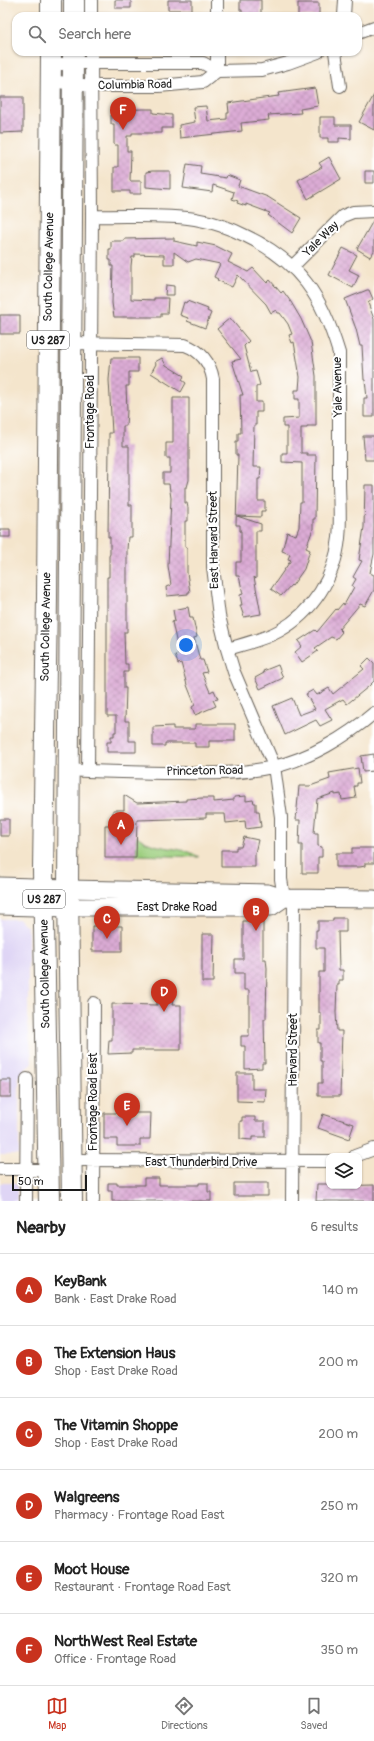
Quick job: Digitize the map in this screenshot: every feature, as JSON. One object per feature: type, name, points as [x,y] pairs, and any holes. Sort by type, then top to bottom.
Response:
[{"type":"highway","points":[[51,0],[51,12]]},
{"type":"highway","points":[[74,0],[74,12]]},
{"type":"highway","name":"South College Avenue","points":[[72,1201],[69,898],[79,771],[81,343],[72,314],[82,57]]},
{"type":"highway","name":"South College Avenue","points":[[49,1201],[44,896],[51,66]]},
{"type":"highway","points":[[49,277],[56,281],[60,288],[65,311],[72,314]]},
{"type":"highway","points":[[47,1091],[58,1103],[61,1151],[72,1160]]},
{"type":"highway","points":[[48,1171],[56,1175],[59,1179],[62,1201]]},
{"type":"main road","points":[[0,887],[44,896]]},
{"type":"main road","points":[[0,905],[44,896]]},
{"type":"main road","name":"East Drake Road","points":[[44,896],[271,907],[289,898],[374,899]]},
{"type":"street","points":[[91,0],[91,12]]},
{"type":"street","points":[[217,0],[217,12]]},
{"type":"street","points":[[344,12],[345,0]]},
{"type":"street","points":[[362,32],[374,27]]},
{"type":"street","points":[[217,56],[217,71]]},
{"type":"street","name":"Columbia Road","points":[[51,66],[82,57],[203,63],[217,71],[262,70],[307,56]]},
{"type":"street","points":[[336,56],[340,86]]},
{"type":"street","name":"Columbia Road","points":[[51,66],[82,85],[159,86],[203,82],[217,71]]},
{"type":"street","points":[[81,343],[92,216],[82,85]]},
{"type":"street","name":"Yale Way","points":[[292,267],[344,216],[353,212],[374,211]]},
{"type":"street","name":"Yale Avenue","points":[[92,216],[178,217],[216,224],[233,230],[262,244],[292,267],[307,282],[318,298],[326,315],[338,353],[339,537],[332,570],[324,587],[314,602],[296,620],[279,631],[264,638],[227,649]]},
{"type":"street","name":"East Harvard Street","points":[[81,343],[185,345],[201,354],[212,371],[213,567],[219,616],[234,672],[274,766],[280,817],[281,879],[289,898]]},
{"type":"street","name":"Princeton Road","points":[[79,771],[212,774],[274,766],[324,746],[342,736],[374,713]]},
{"type":"street","name":"Harvard Street","points":[[289,898],[292,1201]]},
{"type":"street","name":"Frontage Road East","points":[[93,1201],[94,1003]]},
{"type":"street","points":[[26,1201],[27,1079]]},
{"type":"street","points":[[362,1153],[374,1149]]},
{"type":"street","name":"East Thunderbird Drive","points":[[72,1160],[326,1161]]},
{"type":"street","points":[[0,1168],[48,1171]]},
{"type":"shaded area","points":[[0,919],[20,919],[27,927],[28,933],[28,1024],[32,1062],[19,1077],[19,1155],[0,1155]]},
{"type":"shaded area","points":[[0,1183],[14,1183],[17,1186],[17,1201],[0,1201]]},
{"type":"green space","points":[[136,835],[151,844],[183,850],[199,857],[136,855]]},
{"type":"building","points":[[115,0],[131,0],[131,8],[115,8]]},
{"type":"building","points":[[168,0],[192,0],[192,10],[168,10]]},
{"type":"building","points":[[240,0],[261,0],[261,12],[242,12],[242,10],[240,10]]},
{"type":"building","points":[[298,3],[319,3],[319,12],[298,12]]},
{"type":"building","points":[[315,88],[318,106],[300,109],[301,113],[268,115],[269,120],[241,123],[242,131],[180,138],[179,125],[195,122],[193,107],[206,106],[208,121],[227,119],[227,113],[229,113],[228,103],[279,96],[278,93]]},
{"type":"building","points":[[374,95],[374,130],[359,122]]},
{"type":"building","points":[[0,97],[23,97],[23,132],[0,133]]},
{"type":"building","points":[[153,109],[153,113],[172,115],[172,128],[162,128],[162,133],[132,133],[132,136],[127,136],[127,151],[131,151],[130,181],[141,181],[141,194],[130,194],[130,191],[114,191],[114,167],[118,167],[118,145],[114,145],[114,124],[111,124],[111,115],[124,115],[124,110]]},
{"type":"building","points":[[320,117],[335,117],[335,125],[351,125],[351,139],[339,138],[339,142],[328,142],[328,138],[320,138]]},
{"type":"building","points":[[329,157],[341,179],[308,199],[298,180],[322,167],[319,163]]},
{"type":"building","points":[[187,164],[201,166],[200,174],[226,178],[227,175],[240,180],[238,186],[268,197],[301,218],[292,233],[268,215],[270,213],[246,204],[246,206],[237,203],[238,201],[232,199],[234,192],[213,185],[212,192],[183,188]]},
{"type":"building","points":[[170,171],[170,189],[146,187],[146,172]]},
{"type":"building","points":[[365,171],[374,171],[374,183],[365,183]]},
{"type":"building","points":[[374,219],[374,251],[370,257],[357,249]]},
{"type":"building","points":[[174,238],[174,241],[197,246],[197,242],[216,246],[232,254],[228,262],[248,272],[253,268],[267,283],[270,280],[281,293],[283,291],[291,302],[301,319],[311,342],[316,376],[316,426],[301,428],[301,453],[316,455],[315,519],[313,519],[313,529],[306,548],[310,550],[304,569],[292,586],[291,585],[281,596],[271,589],[291,560],[288,559],[290,554],[282,551],[287,532],[296,535],[299,527],[300,502],[302,502],[302,463],[282,462],[282,453],[287,453],[287,427],[283,427],[283,419],[299,418],[299,399],[295,399],[295,390],[299,390],[300,377],[294,342],[292,343],[289,335],[292,334],[288,324],[280,313],[276,310],[271,313],[266,304],[238,275],[232,287],[214,277],[220,264],[196,259],[188,262],[174,252],[174,264],[164,264],[164,255],[135,254],[135,257],[132,257],[131,299],[154,300],[154,298],[168,298],[167,314],[161,314],[161,317],[114,317],[112,303],[113,266],[111,266],[111,260],[109,260],[111,241],[124,241],[124,239]]},
{"type":"building","points":[[343,248],[357,255],[349,270],[359,275],[353,288],[329,275]]},
{"type":"building","points":[[166,285],[174,286],[174,295],[165,295]]},
{"type":"building","points":[[369,290],[373,299],[368,303],[374,319],[374,417],[364,417],[364,398],[367,398],[364,380],[362,346],[360,346],[356,329],[345,299]]},
{"type":"building","points":[[187,301],[208,309],[207,311],[211,313],[205,328],[187,321],[188,318],[180,315],[184,302],[186,303]]},
{"type":"building","points":[[0,315],[20,315],[20,334],[0,334]]},
{"type":"building","points":[[230,318],[249,341],[244,346],[251,372],[256,371],[260,385],[256,387],[256,402],[262,402],[262,412],[256,412],[256,425],[254,425],[253,467],[261,467],[260,479],[258,479],[258,501],[265,501],[265,511],[261,511],[261,517],[237,516],[261,524],[261,531],[256,531],[256,579],[254,577],[261,614],[244,617],[240,605],[242,605],[240,595],[243,594],[239,576],[236,576],[236,562],[241,562],[241,531],[240,525],[236,525],[238,455],[236,455],[236,441],[238,441],[238,433],[241,433],[240,395],[243,395],[232,361],[241,359],[217,329]]},
{"type":"building","points":[[111,358],[138,358],[138,372],[129,372],[129,386],[126,386],[126,426],[123,426],[123,446],[129,446],[129,505],[132,505],[132,537],[128,537],[127,550],[127,632],[124,632],[125,664],[128,664],[128,672],[124,672],[124,688],[126,688],[125,721],[129,721],[129,741],[136,741],[136,752],[107,752],[107,742],[111,742],[111,736],[114,736],[114,732],[116,732],[116,716],[107,716],[107,577],[109,577],[110,554],[110,537],[108,537],[109,433],[112,433],[109,380]]},
{"type":"building","points":[[162,358],[166,365],[184,376],[182,380],[186,383],[181,392],[151,373],[156,364],[155,362]]},
{"type":"building","points":[[173,398],[189,398],[189,480],[187,487],[185,487],[185,503],[187,503],[188,508],[188,521],[185,521],[185,547],[187,547],[187,573],[190,592],[188,592],[188,594],[167,596],[166,587],[171,585],[168,566],[171,498],[169,484],[163,484],[163,473],[170,473],[170,458],[166,458],[166,443],[173,443]]},
{"type":"building","points":[[363,436],[374,436],[374,460],[365,460]]},
{"type":"building","points":[[365,485],[374,485],[374,554],[370,573],[374,575],[374,590],[365,606],[360,604],[339,629],[342,632],[336,639],[331,637],[315,648],[318,651],[302,662],[295,652],[302,646],[298,641],[315,630],[317,632],[336,609],[337,610],[343,603],[344,605],[354,587],[352,586],[356,579],[353,577],[362,561],[359,560],[364,527]]},
{"type":"building","points":[[0,529],[10,529],[10,537],[0,537]]},
{"type":"building","points":[[188,607],[190,618],[193,618],[197,637],[194,638],[200,660],[203,660],[207,672],[202,673],[210,692],[214,690],[218,699],[213,700],[216,706],[195,715],[192,707],[195,705],[187,685],[181,663],[178,664],[175,655],[179,654],[172,622],[175,621],[173,610]]},
{"type":"building","points":[[369,658],[374,663],[374,681],[347,704],[343,699],[325,709],[332,720],[320,726],[316,720],[285,735],[273,706],[292,698],[299,715],[315,709],[306,694],[313,690],[317,695],[329,688],[333,694],[364,669],[361,666]]},
{"type":"building","points":[[278,665],[283,678],[260,689],[255,678],[264,673],[263,671]]},
{"type":"building","points":[[195,724],[235,724],[235,741],[209,741],[209,747],[195,747],[195,743],[165,743],[165,746],[153,746],[153,727],[173,726],[173,729],[195,729]]},
{"type":"building","points":[[374,754],[374,771],[363,772],[361,756]]},
{"type":"building","points":[[358,768],[360,783],[357,783],[357,786],[354,786],[356,798],[342,800],[341,794],[335,795],[335,793],[317,799],[314,833],[318,833],[318,846],[322,847],[322,857],[318,857],[318,873],[302,873],[302,845],[299,845],[300,820],[296,820],[299,786],[310,786],[330,779],[329,773]]},
{"type":"building","points":[[124,795],[137,803],[186,801],[186,799],[203,798],[214,798],[214,802],[234,800],[234,797],[246,796],[246,801],[253,800],[254,803],[256,803],[256,811],[259,811],[261,827],[246,829],[245,821],[226,823],[225,814],[206,814],[206,818],[137,820],[136,858],[105,858],[105,825],[113,825],[113,810],[124,810]]},
{"type":"building","points":[[0,819],[9,819],[9,836],[0,836]]},
{"type":"building","points":[[244,837],[258,840],[255,853],[255,867],[221,867],[221,850],[236,850],[236,847],[241,847]]},
{"type":"building","points":[[352,848],[374,848],[374,863],[365,863],[365,866],[360,867],[336,867],[336,853],[352,853]]},
{"type":"building","points":[[333,918],[346,918],[346,932],[338,932],[339,970],[343,970],[343,980],[339,980],[339,985],[337,985],[336,1012],[337,1031],[342,1031],[340,1096],[318,1096],[318,1083],[322,1083],[322,1061],[320,1061],[320,1043],[318,1043],[318,1030],[321,1030],[321,1013],[319,1013],[319,972],[324,972],[324,948],[316,948],[316,930],[318,930],[318,921],[333,921]]},
{"type":"building","points":[[243,921],[263,921],[263,959],[266,959],[267,968],[266,1019],[264,1019],[265,1063],[262,1063],[262,1068],[245,1069],[245,1046],[241,1046],[241,1036],[249,1036],[249,990],[244,990],[244,973],[235,973],[235,959],[243,959]]},
{"type":"building","points":[[92,926],[122,926],[122,951],[92,951]]},
{"type":"building","points":[[202,934],[214,934],[213,982],[202,982]]},
{"type":"building","points":[[157,998],[173,999],[172,1005],[181,1005],[181,1050],[132,1050],[132,1053],[108,1054],[109,1040],[112,1040],[112,1004],[157,1005]]},
{"type":"building","points":[[237,1073],[252,1073],[252,1089],[266,1089],[265,1102],[237,1101]]},
{"type":"building","points":[[0,1080],[11,1080],[11,1097],[0,1097]]},
{"type":"building","points":[[104,1113],[151,1113],[150,1139],[140,1139],[140,1146],[117,1146],[117,1139],[104,1139]]},
{"type":"building","points":[[323,1114],[354,1124],[349,1139],[318,1128]]},
{"type":"building","points":[[242,1117],[255,1117],[255,1121],[265,1121],[265,1137],[252,1137],[252,1140],[240,1139],[240,1121],[242,1121]]},
{"type":"building","points":[[144,1178],[159,1178],[159,1185],[199,1185],[199,1183],[208,1183],[208,1192],[211,1192],[211,1201],[112,1201],[112,1191],[108,1191],[108,1183],[117,1183],[117,1185],[144,1185]]},
{"type":"building","points":[[234,1183],[268,1183],[268,1196],[234,1196]]},
{"type":"building","points":[[317,1184],[326,1184],[326,1189],[362,1189],[362,1185],[374,1185],[374,1201],[316,1201]]},
{"type":"place","name":"NorthWest Real Estate","points":[[123,130]]},
{"type":"place","name":"KeyBank","points":[[121,845]]},
{"type":"place","name":"The Extension Haus","points":[[256,931]]},
{"type":"place","name":"The Vitamin Shoppe","points":[[107,939]]},
{"type":"place","name":"Walgreens","points":[[164,1012]]},
{"type":"place","name":"Moot House","points":[[127,1126]]}]
